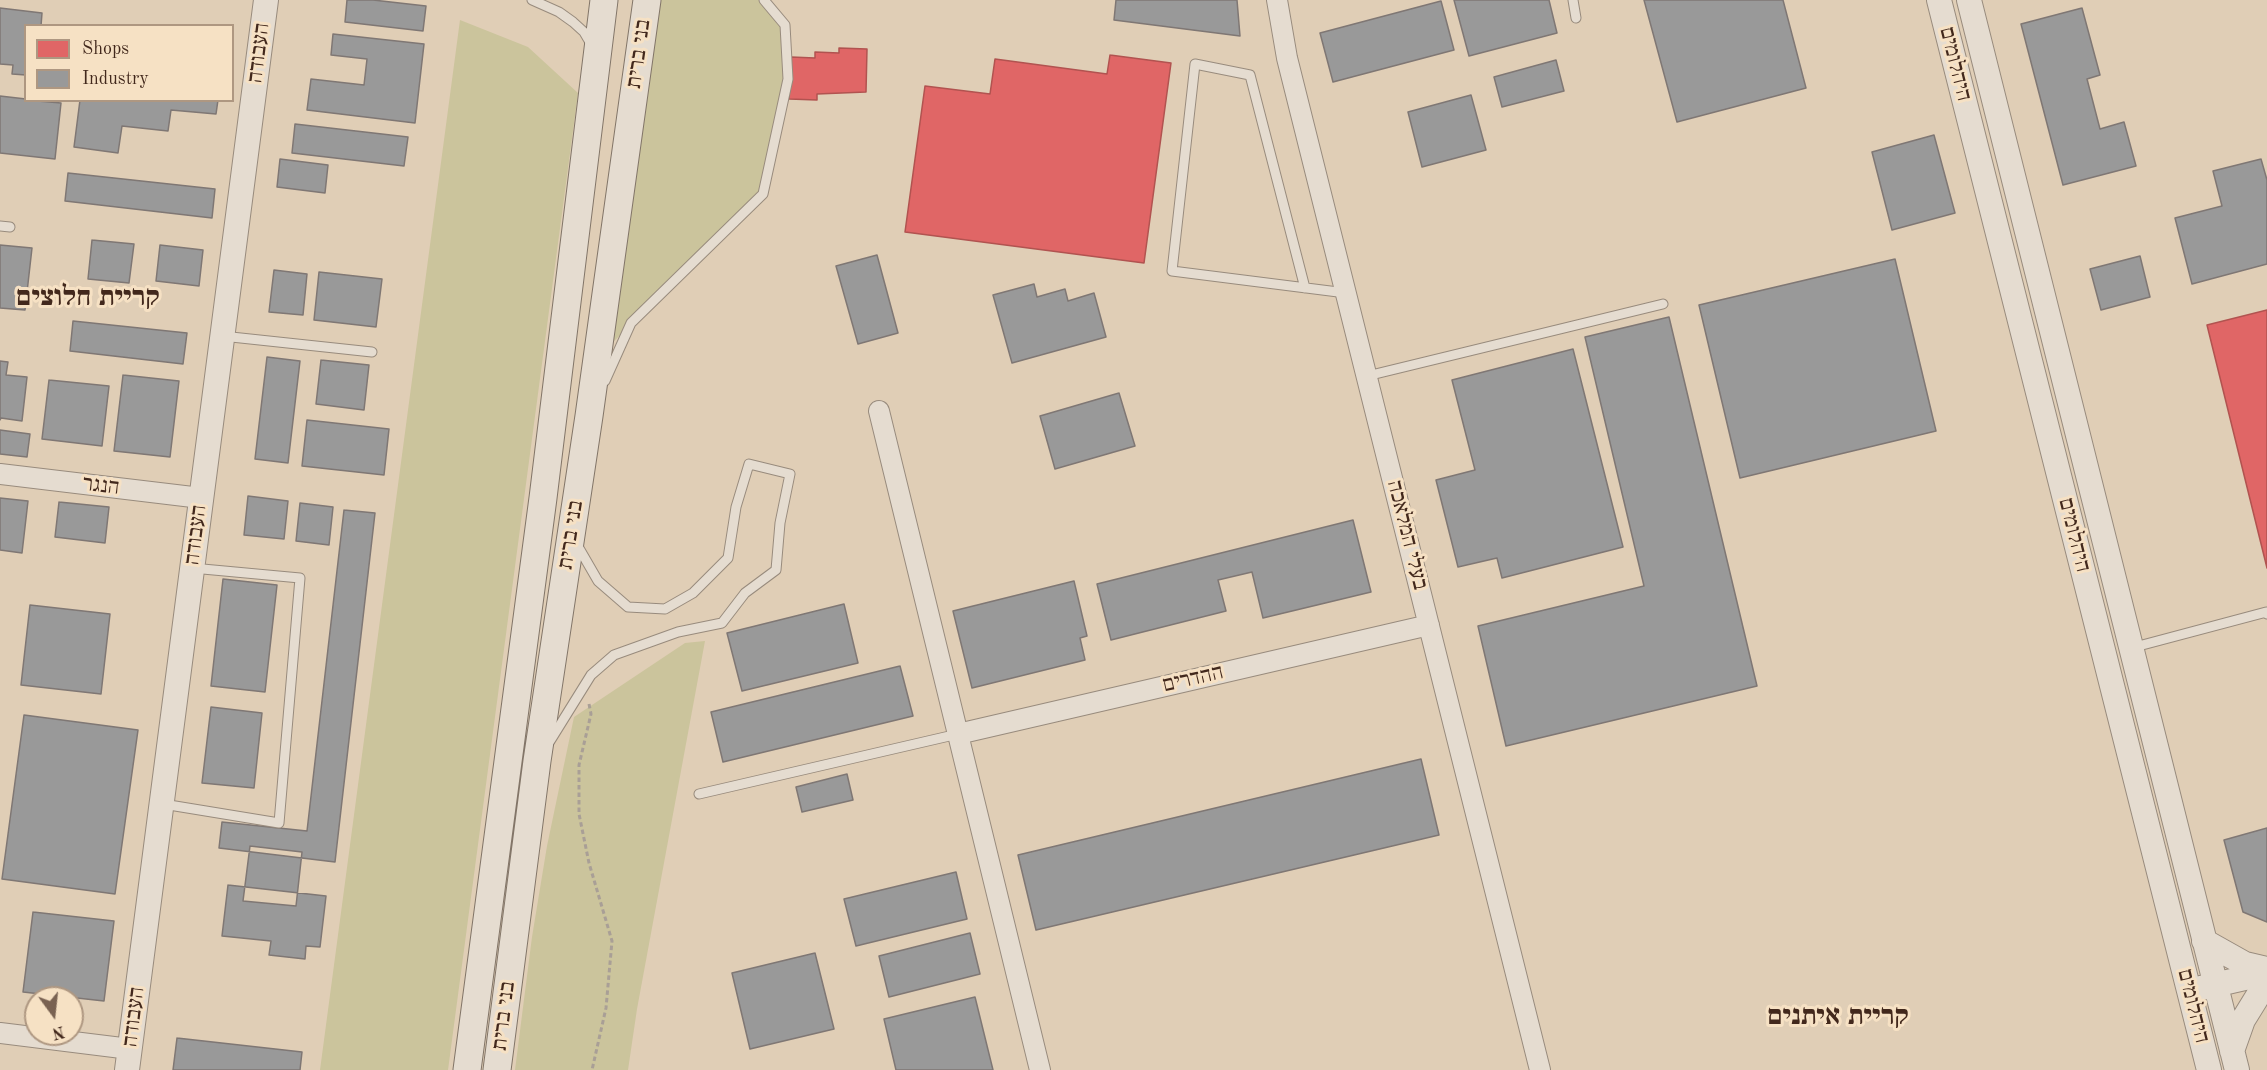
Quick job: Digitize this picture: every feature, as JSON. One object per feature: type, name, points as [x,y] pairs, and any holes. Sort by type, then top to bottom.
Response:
[{"type":"main road","name":"בני ברית","points":[[467,1070],[543,498],[604,0]]},
{"type":"main road","name":"בני ברית","points":[[497,1070],[537,761],[589,416],[646,0]]},
{"type":"street","name":"העבודה","points":[[128,1060],[266,0]]},
{"type":"street","name":"בעלי המלאכה","points":[[1277,0],[1287,58],[1540,1070]]},
{"type":"street","name":"היהלומים","points":[[1939,0],[2209,1070]]},
{"type":"street","name":"היהלומים","points":[[1969,0],[2234,1061]]},
{"type":"street","points":[[879,411],[1040,1070]]},
{"type":"street","name":"הנגר","points":[[0,474],[201,498]]},
{"type":"street","name":"ההדרים","points":[[958,734],[1429,625]]},
{"type":"street","points":[[2205,941],[2245,964],[2267,971]]},
{"type":"street","points":[[2190,991],[2267,971]]},
{"type":"street","points":[[2234,1061],[2243,1020],[2267,981]]},
{"type":"street","points":[[0,1033],[128,1060]]},
{"type":"lane","points":[[532,0],[559,12],[573,22],[584,32],[597,57]]},
{"type":"lane","points":[[589,416],[631,323],[763,194],[788,79],[785,25],[764,0]]},
{"type":"lane","points":[[1573,0],[1576,18]]},
{"type":"lane","points":[[1305,288],[1250,75],[1195,64],[1172,272],[1346,293]]},
{"type":"lane","points":[[1367,376],[1663,304]]},
{"type":"lane","points":[[222,336],[372,352]]},
{"type":"lane","points":[[537,761],[591,675],[614,655],[678,632],[722,622],[745,593],[776,570],[780,523],[790,474],[749,464],[736,507],[728,558],[693,593],[665,609],[628,607],[598,581],[571,533]]},
{"type":"lane","points":[[162,804],[279,823],[300,578],[192,568]]},
{"type":"lane","points":[[2131,648],[2266,612],[2267,614]]},
{"type":"lane","points":[[699,794],[958,734]]},
{"type":"path","points":[[585,685],[591,714],[579,765],[579,814],[589,863],[612,941],[606,1008],[592,1070]]},
{"type":"shaded area","points":[[646,0],[764,0],[785,25],[788,79],[763,194],[596,359]]},
{"type":"shaded area","points":[[460,20],[528,47],[578,93],[448,1070],[320,1070]]},
{"type":"shaded area","points":[[705,641],[637,1009],[628,1070],[515,1070],[532,937],[547,846],[574,717],[685,643]]},
{"type":"building: Shops","points":[[839,48],[867,49],[866,92],[817,94],[817,100],[789,99],[791,57],[815,58],[815,52],[839,53]]},
{"type":"building: Shops","points":[[1110,55],[1171,63],[1144,263],[905,232],[925,86],[990,94],[995,59],[1107,74]]},
{"type":"building: Shops","points":[[2267,310],[2267,568],[2207,325]]},
{"type":"building: Industry","points":[[347,0],[373,0],[426,6],[423,31],[345,22]]},
{"type":"building: Industry","points":[[1116,0],[1237,0],[1240,36],[1114,20]]},
{"type":"building: Industry","points":[[1454,0],[1549,0],[1557,33],[1469,56]]},
{"type":"building: Industry","points":[[1644,0],[1783,0],[1806,88],[1677,122]]},
{"type":"building: Industry","points":[[1441,1],[1454,50],[1333,82],[1320,33]]},
{"type":"building: Industry","points":[[0,8],[42,13],[41,24],[24,24],[24,75],[12,74],[13,65],[0,64]]},
{"type":"building: Industry","points":[[2082,8],[2100,75],[2087,79],[2100,129],[2124,122],[2136,166],[2063,185],[2021,24]]},
{"type":"building: Industry","points":[[333,34],[424,44],[415,123],[307,110],[311,79],[364,85],[367,59],[331,55]]},
{"type":"building: Industry","points":[[1556,60],[1564,91],[1502,107],[1494,77]]},
{"type":"building: Industry","points":[[1471,95],[1486,150],[1422,167],[1408,112]]},
{"type":"building: Industry","points":[[0,96],[24,99],[24,102],[61,103],[55,159],[0,153]]},
{"type":"building: Industry","points":[[80,102],[218,102],[216,114],[171,110],[168,131],[122,126],[118,153],[74,147]]},
{"type":"building: Industry","points":[[295,124],[408,137],[404,166],[292,153]]},
{"type":"building: Industry","points":[[1934,135],[1955,213],[1892,230],[1872,152]]},
{"type":"building: Industry","points":[[280,159],[328,165],[325,193],[277,187]]},
{"type":"building: Industry","points":[[2261,159],[2267,180],[2267,264],[2192,284],[2175,218],[2222,206],[2213,171]]},
{"type":"building: Industry","points":[[68,173],[215,189],[212,218],[65,201]]},
{"type":"building: Industry","points":[[92,240],[134,244],[129,283],[88,279]]},
{"type":"building: Industry","points":[[0,245],[32,248],[25,310],[0,308]]},
{"type":"building: Industry","points":[[160,245],[203,250],[199,286],[156,281]]},
{"type":"building: Industry","points":[[877,255],[898,333],[858,344],[836,266]]},
{"type":"building: Industry","points":[[2140,256],[2150,297],[2101,310],[2090,269]]},
{"type":"building: Industry","points":[[1895,259],[1936,431],[1740,478],[1699,305]]},
{"type":"building: Industry","points":[[274,270],[307,274],[303,315],[269,312]]},
{"type":"building: Industry","points":[[319,272],[382,279],[376,327],[314,320]]},
{"type":"building: Industry","points":[[1034,284],[1037,297],[1065,289],[1068,301],[1094,293],[1106,337],[1012,363],[993,295]]},
{"type":"building: Industry","points":[[1669,317],[1757,686],[1506,746],[1478,626],[1644,586],[1585,337]]},
{"type":"building: Industry","points":[[73,321],[187,333],[183,364],[70,351]]},
{"type":"building: Industry","points":[[1573,349],[1623,547],[1502,578],[1497,558],[1458,567],[1436,480],[1475,470],[1452,380]]},
{"type":"building: Industry","points":[[267,357],[300,361],[288,463],[255,459]]},
{"type":"building: Industry","points":[[321,360],[369,365],[364,410],[316,404]]},
{"type":"building: Industry","points":[[0,361],[8,362],[6,375],[27,377],[22,421],[1,418],[0,420]]},
{"type":"building: Industry","points":[[123,375],[179,381],[170,457],[114,451]]},
{"type":"building: Industry","points":[[49,380],[109,386],[102,446],[42,439]]},
{"type":"building: Industry","points":[[1119,393],[1135,446],[1055,469],[1040,416]]},
{"type":"building: Industry","points":[[307,420],[389,429],[384,475],[302,466]]},
{"type":"building: Industry","points":[[0,430],[30,434],[27,457],[0,454]]},
{"type":"building: Industry","points":[[248,496],[288,501],[284,539],[244,535]]},
{"type":"building: Industry","points":[[0,498],[28,501],[22,553],[0,550]]},
{"type":"building: Industry","points":[[59,502],[109,507],[105,543],[55,537]]},
{"type":"building: Industry","points":[[300,503],[333,507],[329,545],[296,541]]},
{"type":"building: Industry","points":[[344,510],[375,513],[335,862],[219,848],[222,822],[307,831]]},
{"type":"building: Industry","points":[[1353,520],[1371,592],[1263,618],[1252,572],[1218,580],[1226,611],[1111,640],[1097,584]]},
{"type":"building: Industry","points":[[223,579],[277,585],[265,692],[211,686]]},
{"type":"building: Industry","points":[[1074,581],[1087,636],[1080,638],[1085,660],[972,688],[953,611]]},
{"type":"building: Industry","points":[[844,604],[858,663],[742,691],[727,633]]},
{"type":"building: Industry","points":[[30,605],[110,614],[101,694],[21,685]]},
{"type":"building: Industry","points":[[900,666],[913,716],[723,762],[711,712]]},
{"type":"building: Industry","points":[[211,707],[262,713],[254,788],[202,783]]},
{"type":"building: Industry","points":[[24,715],[138,730],[115,894],[2,879]]},
{"type":"building: Industry","points":[[1421,759],[1439,835],[1036,930],[1018,855]]},
{"type":"building: Industry","points":[[847,774],[853,800],[802,812],[796,787]]},
{"type":"building: Industry","points":[[2267,828],[2267,922],[2243,912],[2224,840]]},
{"type":"building: Industry","points":[[250,846],[302,852],[296,906],[243,901]]},
{"type":"building: Industry","points":[[956,872],[967,919],[856,946],[844,899]]},
{"type":"building: Industry","points":[[228,885],[326,896],[320,947],[306,946],[305,959],[269,955],[271,941],[222,936]]},
{"type":"building: Industry","points":[[33,912],[114,921],[104,1001],[84,999],[84,986],[24,986],[23,992]]},
{"type":"building: Industry","points":[[970,933],[980,974],[889,997],[879,956]]},
{"type":"building: Industry","points":[[815,953],[834,1029],[750,1049],[732,973]]},
{"type":"building: Industry","points":[[975,997],[993,1070],[896,1070],[884,1019]]},
{"type":"building: Industry","points":[[177,1038],[302,1052],[300,1070],[173,1070]]},
{"type":"district","name":"קריית חלוצים","points":[[88,298]]},
{"type":"district","name":"קריית איתנים","points":[[1838,1017]]}]
